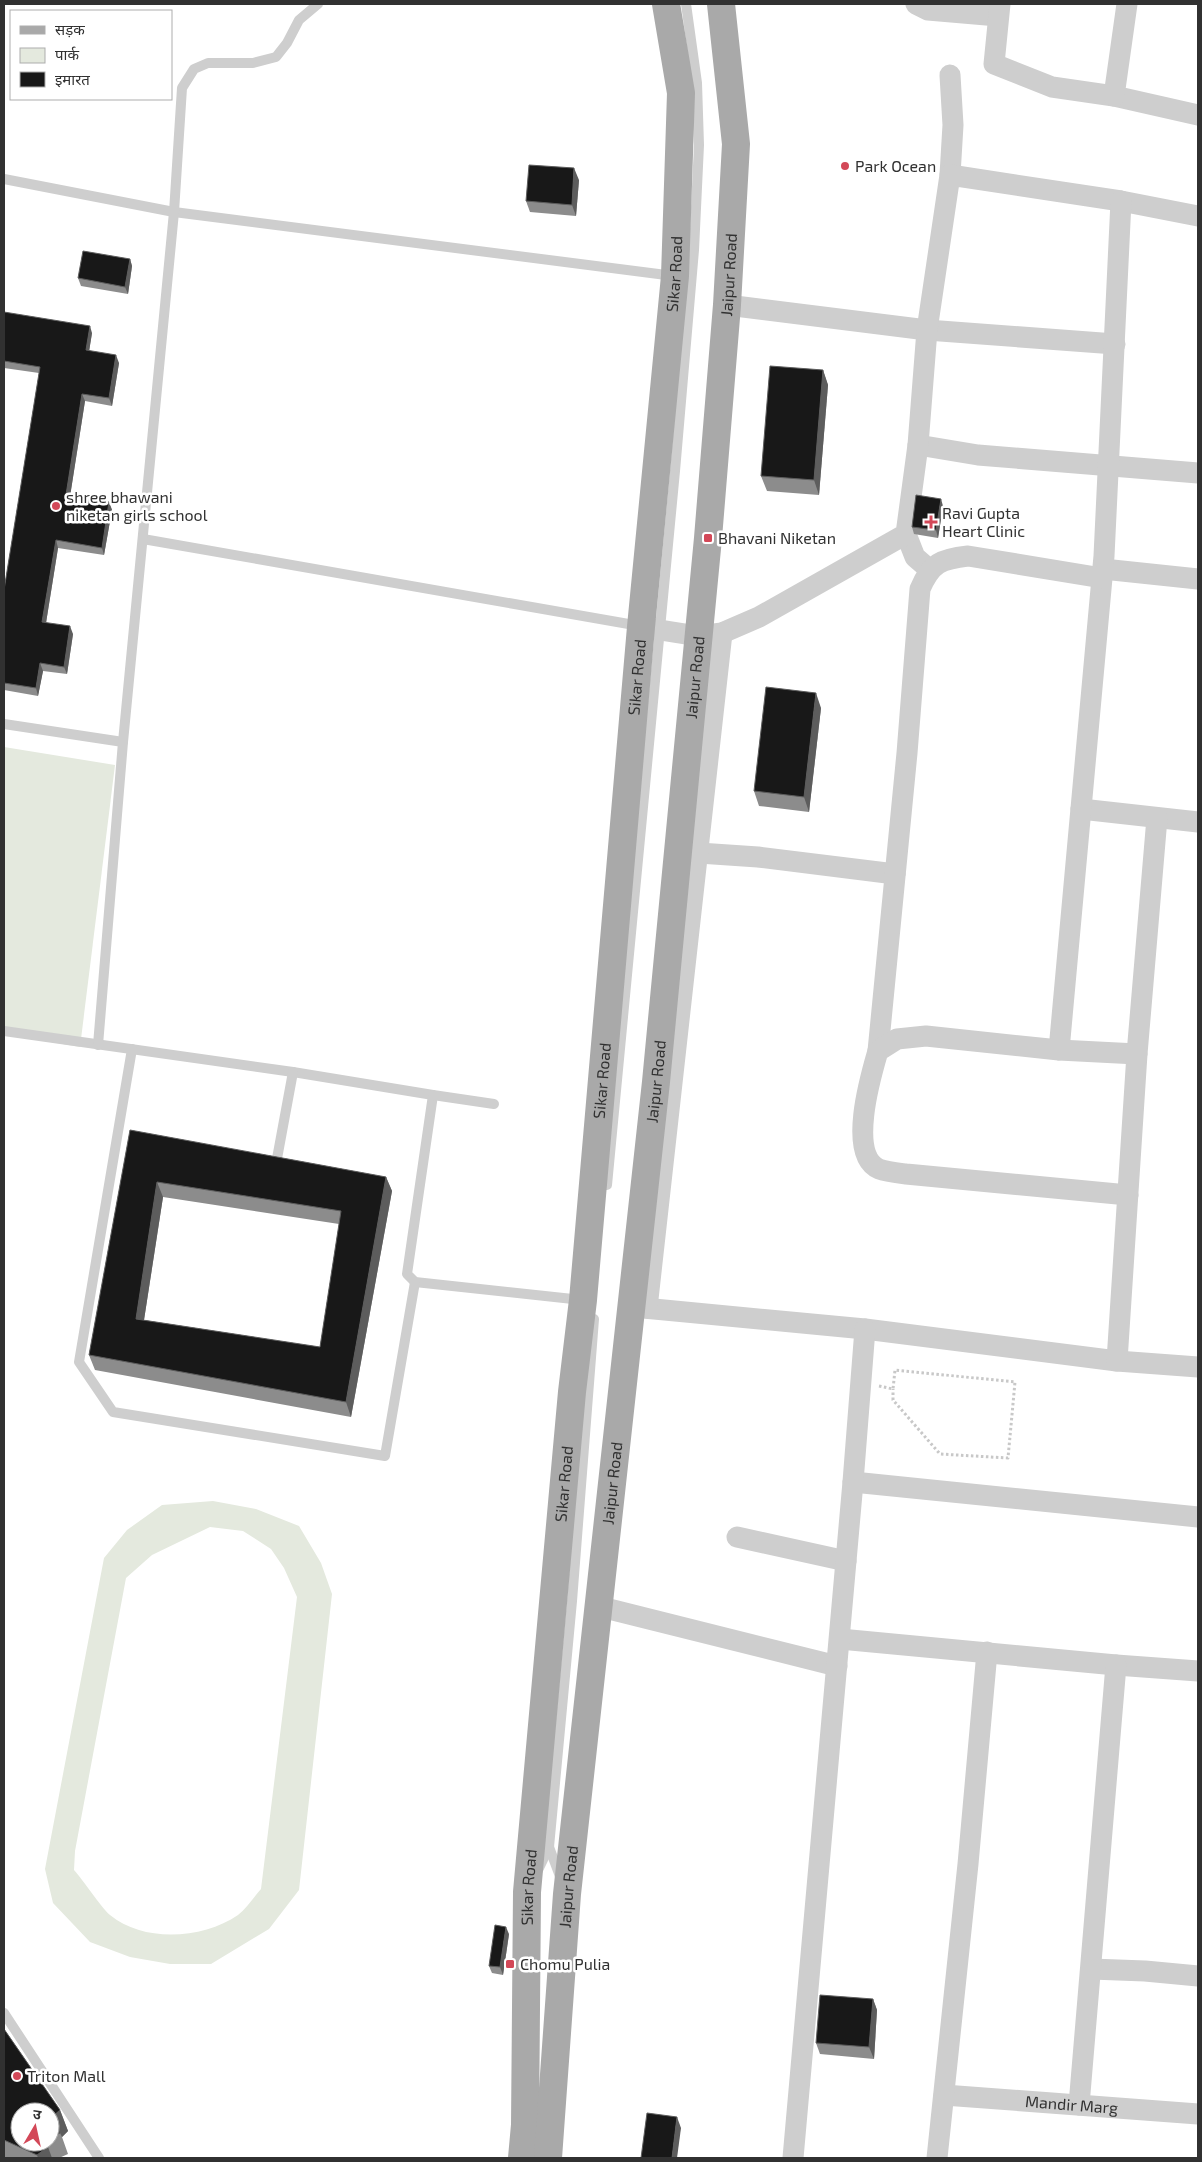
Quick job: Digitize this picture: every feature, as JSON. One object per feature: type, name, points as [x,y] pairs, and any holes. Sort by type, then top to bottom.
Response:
[{"type":"main road","name":"Sikar Road","points":[[522,2158],[525,2125],[527,1892],[572,1392],[589,1305],[650,628],[674,276],[682,93],[670,17],[666,4]]},
{"type":"main road","name":"Jaipur Road","points":[[548,2158],[566,1894],[597,1606],[639,1307],[656,1082],[688,852],[710,634],[709,528],[727,305],[736,144],[721,4]]},
{"type":"street","points":[[916,4],[928,10],[999,10],[994,64],[1052,87],[1114,96],[1198,115]]},
{"type":"street","points":[[1114,96],[1127,4]]},
{"type":"street","points":[[930,570],[915,557],[906,534],[918,445],[927,330],[950,175],[953,125],[950,75]]},
{"type":"street","points":[[950,175],[1121,201],[1198,216]]},
{"type":"street","points":[[1059,1050],[1110,465],[1121,201]]},
{"type":"street","points":[[727,305],[927,330],[1115,344]]},
{"type":"street","points":[[918,445],[978,455],[1198,473]]},
{"type":"street","points":[[650,628],[710,634],[759,617],[906,534]]},
{"type":"street","points":[[1128,1195],[906,1174],[878,1168],[866,1154],[863,1136],[866,1096],[878,1051],[920,589],[926,574],[936,564],[948,558],[968,556],[1102,573],[1198,579]]},
{"type":"street","points":[[1081,809],[1198,822]]},
{"type":"street","points":[[1117,1360],[1137,1054],[1157,818]]},
{"type":"street","points":[[688,852],[758,857],[895,874]]},
{"type":"street","points":[[878,1051],[898,1039],[926,1036],[1059,1050],[1137,1054]]},
{"type":"street","points":[[639,1307],[865,1329],[1117,1360],[1198,1367]]},
{"type":"street","points":[[793,2158],[840,1639],[865,1329]]},
{"type":"street","points":[[853,1482],[1198,1517]]},
{"type":"street","points":[[736,1537],[846,1561]]},
{"type":"street","points":[[597,1606],[837,1666]]},
{"type":"street","points":[[840,1639],[1198,1671]]},
{"type":"street","points":[[937,2158],[968,1864],[987,1652]]},
{"type":"street","points":[[1079,2105],[1116,1665]]},
{"type":"street","points":[[1090,1969],[1145,1971],[1198,1976]]},
{"type":"street","name":"Mandir Marg","points":[[944,2095],[1198,2114]]},
{"type":"lane","points":[[98,1045],[123,742],[174,212],[182,88],[194,69],[208,63],[253,63],[276,57],[287,43],[299,20],[318,4]]},
{"type":"lane","points":[[606,1192],[650,628],[694,250],[699,145],[697,83],[686,4]]},
{"type":"lane","points":[[4,179],[174,212],[674,276]]},
{"type":"lane","points":[[143,539],[650,628]]},
{"type":"lane","points":[[4,724],[123,742]]},
{"type":"lane","points":[[4,1031],[293,1072],[494,1104]]},
{"type":"lane","points":[[132,1049],[79,1362],[113,1412],[385,1456],[415,1282]]},
{"type":"lane","points":[[276,1164],[293,1072]]},
{"type":"lane","points":[[433,1095],[407,1274],[415,1282],[589,1305],[572,1602],[549,1847],[527,1892]]},
{"type":"lane","points":[[549,1847],[566,1894]]},
{"type":"lane","points":[[4,2013],[99,2158]]},
{"type":"path","points":[[895,1370],[1015,1382],[1008,1458],[940,1454],[893,1400],[893,1389],[895,1370]]},
{"type":"path","points":[[861,1383],[893,1389]]},
{"type":"green space","points":[[4,747],[115,765],[80,1047],[4,1034]]},
{"type":"green space","points":[[213,1501],[256,1509],[299,1526],[321,1563],[332,1594],[299,1890],[269,1929],[211,1964],[170,1964],[130,1957],[90,1942],[53,1903],[45,1869],[104,1558],[127,1530],[162,1505]],"holes":[[[210,1527],[243,1531],[271,1549],[284,1568],[297,1597],[261,1889],[238,1915],[208,1929],[174,1935],[156,1934],[139,1930],[124,1924],[110,1915],[74,1870],[75,1851],[126,1578],[152,1555]]]},
{"type":"building","points":[[529,165],[574,168],[572,205],[526,201]]},
{"type":"building","points":[[83,251],[130,259],[125,287],[78,278]]},
{"type":"building","name":"shree bhawani niketan girls school","points":[[4,312],[90,326],[86,350],[116,355],[109,398],[82,394],[66,495],[109,502],[102,548],[56,540],[42,622],[70,626],[64,667],[40,663],[36,688],[4,683],[4,590],[40,367],[4,361]]},
{"type":"building","points":[[770,366],[823,370],[814,480],[761,476]]},
{"type":"building","points":[[916,495],[941,499],[936,530],[912,527]]},
{"type":"building","points":[[766,687],[816,693],[804,797],[754,791]]},
{"type":"building","points":[[130,1130],[386,1177],[346,1402],[89,1355]],"holes":[[[157,1182],[341,1211],[320,1347],[136,1319]]]},
{"type":"building","points":[[495,1925],[506,1927],[500,1967],[489,1966]]},
{"type":"building","points":[[820,1995],[873,1999],[869,2047],[816,2043]]},
{"type":"building","points":[[4,2029],[54,2102],[10,2102],[10,2143],[4,2140]]},
{"type":"building","points":[[647,2113],[677,2117],[672,2158],[641,2158]]},
{"type":"building","points":[[30,2152],[41,2152],[37,2155]]},
{"type":"place","name":"Park Ocean","points":[[845,166]]},
{"type":"place","name":"shree bhawani niketan girls school","points":[[56,506]]},
{"type":"place","name":"Ravi Gupta Heart Clinic","points":[[931,522]]},
{"type":"place","name":"Bhavani Niketan","points":[[708,538]]},
{"type":"place","name":"Chomu Pulia","points":[[510,1964]]},
{"type":"place","name":"Triton Mall","points":[[17,2076]]}]
